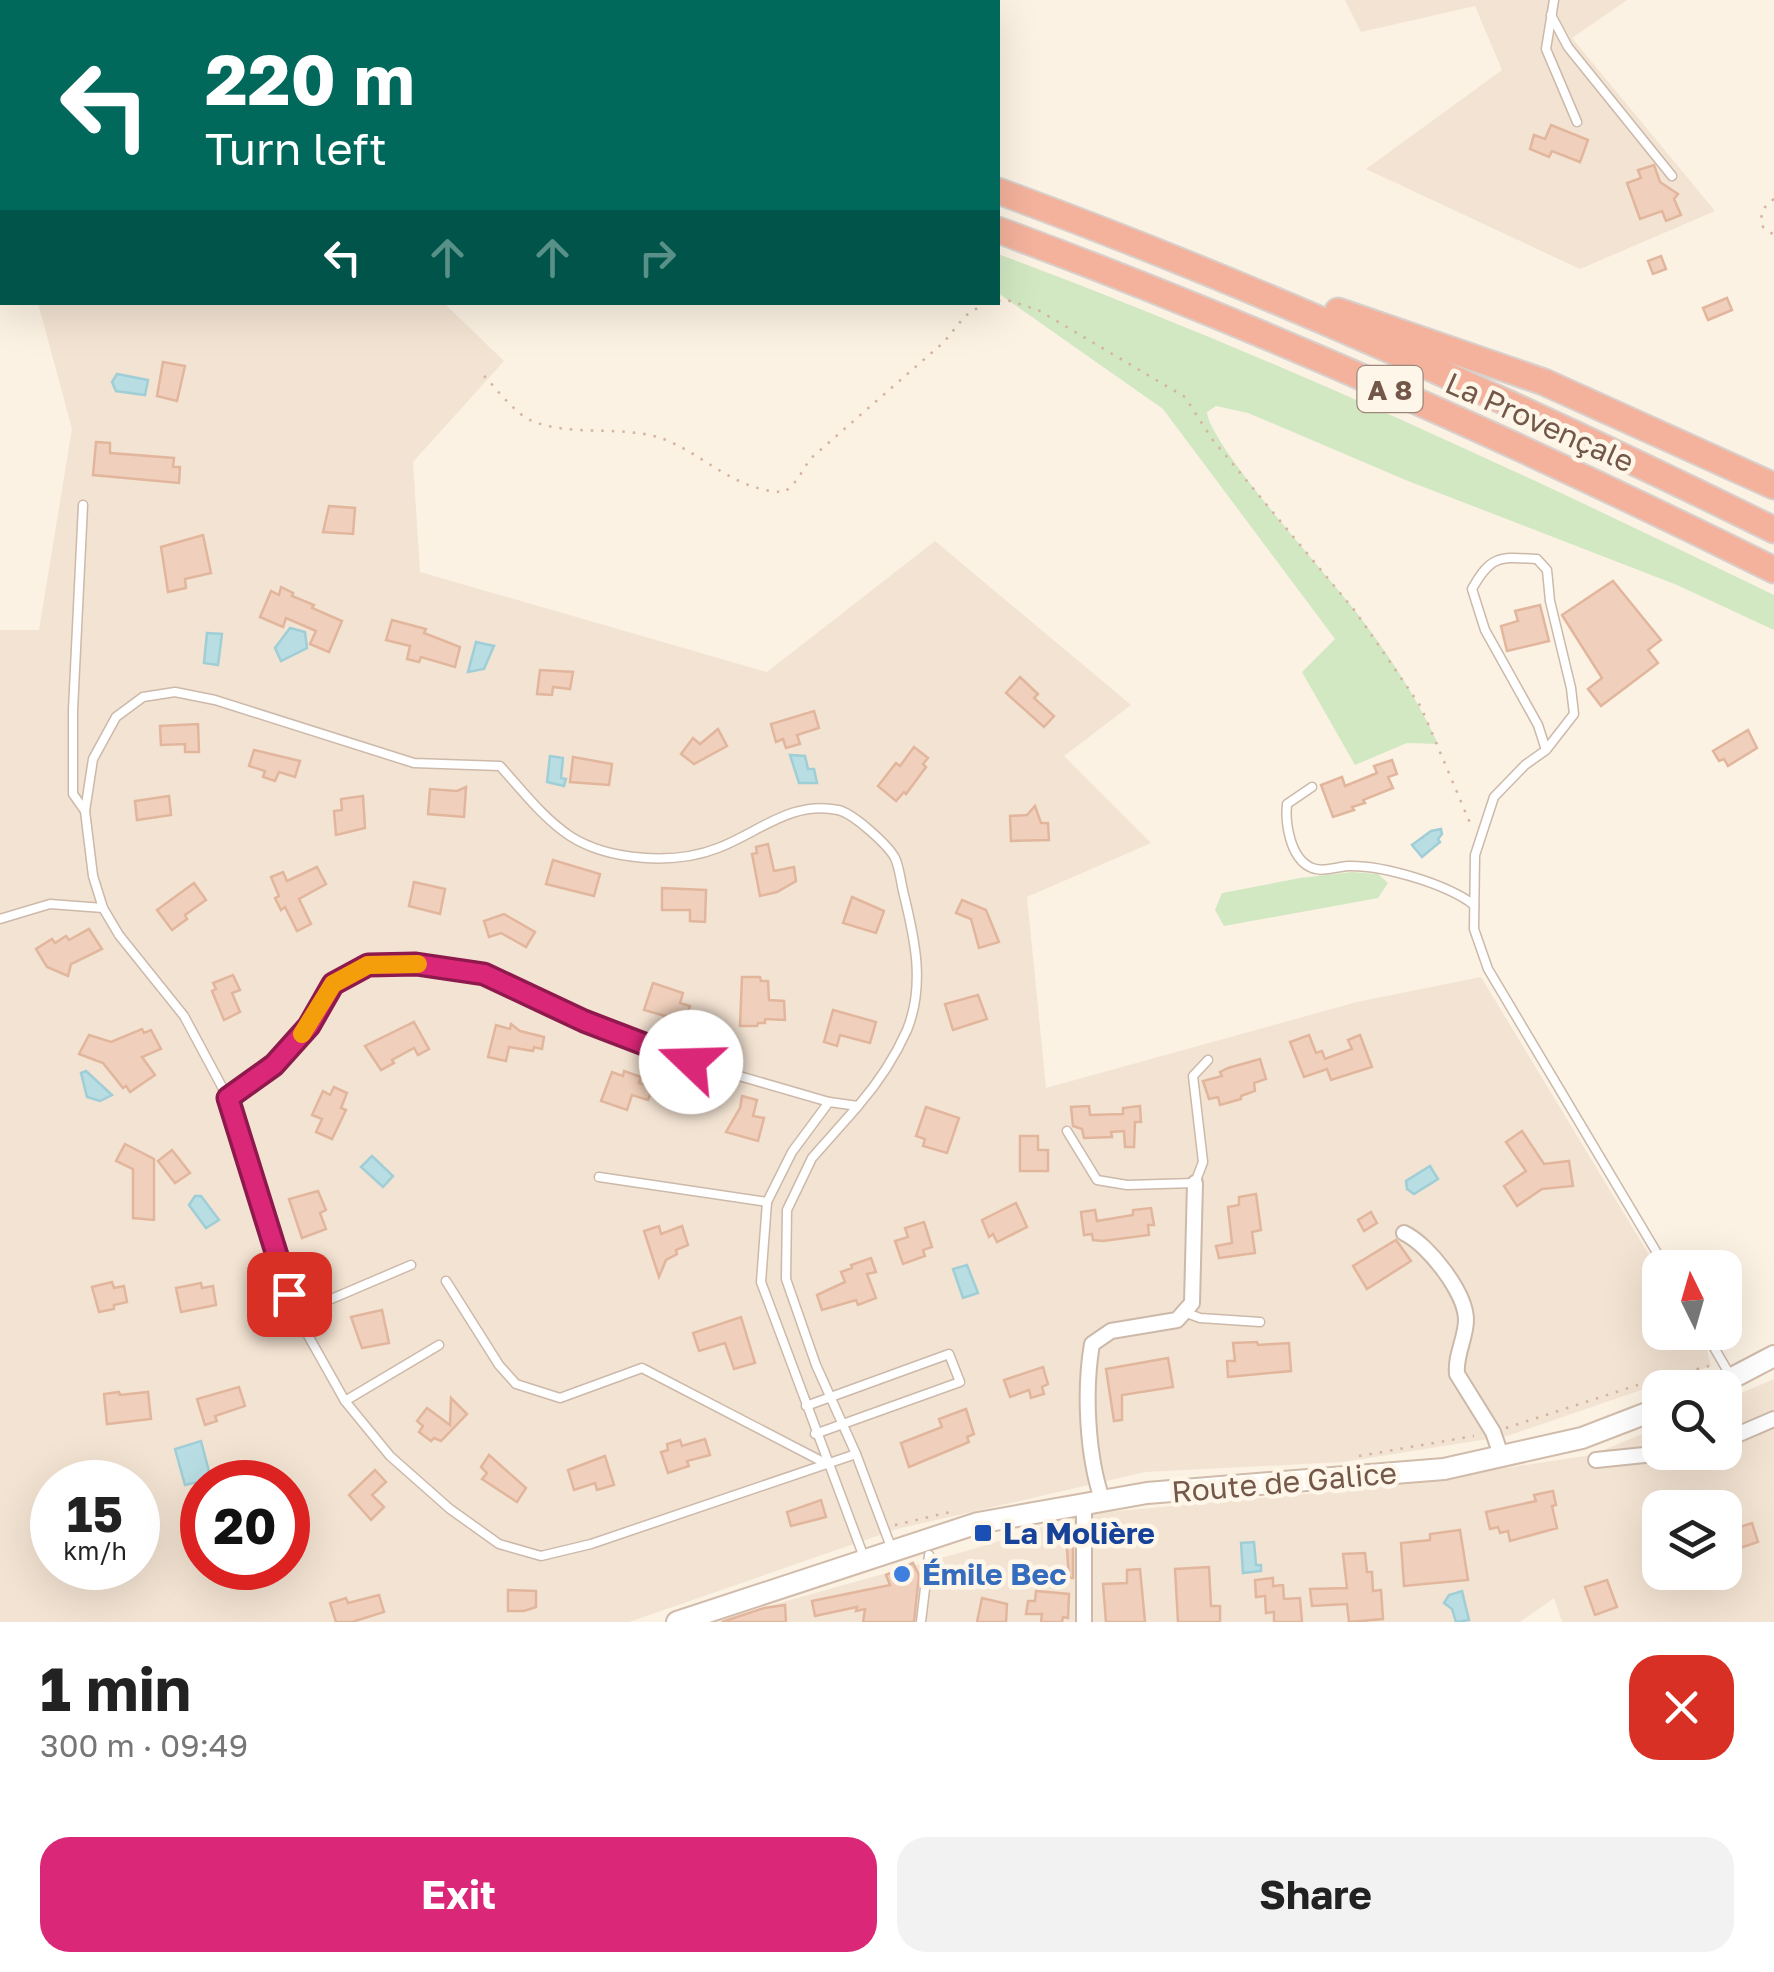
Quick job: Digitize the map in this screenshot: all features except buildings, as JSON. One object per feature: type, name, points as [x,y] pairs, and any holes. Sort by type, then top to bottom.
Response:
[{"type":"highway","name":"La Provençale","points":[[1000,192],[1376,343],[1622,455],[1774,530]]},
{"type":"highway","name":"La Provençale","points":[[1000,231],[1361,376],[1608,487],[1774,570]]},
{"type":"highway","points":[[1134,243],[1544,382],[1774,486]]},
{"type":"main road","points":[[1740,1370],[1774,1356]]},
{"type":"main road","name":"Route de Galice","points":[[677,1622],[978,1523],[1093,1501],[1444,1470],[1582,1438],[1642,1415]]},
{"type":"street","points":[[1084,1622],[1093,1501],[1088,1365],[1092,1344],[1111,1330],[1177,1320],[1192,1303],[1195,1183]]},
{"type":"street","points":[[1404,1233],[1424,1246],[1457,1290],[1466,1320],[1457,1374],[1493,1432],[1502,1458]]},
{"type":"street","points":[[1742,1433],[1774,1419]]},
{"type":"street","points":[[1596,1460],[1642,1455]]},
{"type":"lane","points":[[1554,0],[1546,49],[1577,122]]},
{"type":"lane","points":[[1551,15],[1568,47],[1672,176]]},
{"type":"lane","points":[[83,506],[72,710],[73,794],[84,811]]},
{"type":"lane","points":[[1546,750],[1538,725],[1486,630],[1472,590],[1485,566],[1508,557],[1537,559],[1547,570],[1574,714],[1546,750],[1494,797],[1475,854],[1474,929],[1488,969],[1655,1250]]},
{"type":"lane","points":[[856,1454],[590,1544],[541,1556],[498,1544],[450,1509],[390,1456],[345,1402],[296,1314],[228,1098],[184,1016],[102,908],[92,876],[84,811],[93,759],[116,717],[143,697],[175,692],[214,700],[414,763],[500,766],[570,836],[606,852],[646,857],[716,849],[776,818],[809,807],[842,810],[868,829],[894,858],[919,974],[908,1028],[876,1084],[812,1158],[787,1210],[786,1280],[856,1454],[892,1551]]},
{"type":"lane","points":[[1312,787],[1287,804],[1285,821],[1305,865],[1316,870],[1374,868],[1460,894],[1474,905]]},
{"type":"lane","points":[[0,919],[50,904],[102,908]]},
{"type":"lane","points":[[228,1098],[274,1065],[309,1026],[333,984],[368,965],[416,964],[484,974],[584,1021],[691,1062],[830,1102],[858,1106]]},
{"type":"lane","points":[[1067,1131],[1097,1180],[1127,1185],[1195,1183],[1203,1162],[1193,1076],[1208,1060]]},
{"type":"lane","points":[[830,1102],[792,1152],[767,1202],[761,1282],[865,1561]]},
{"type":"lane","points":[[599,1177],[767,1202]]},
{"type":"lane","points":[[296,1314],[411,1266]]},
{"type":"lane","points":[[446,1281],[499,1365],[516,1384],[560,1398],[642,1368],[826,1464]]},
{"type":"lane","points":[[1184,1312],[1200,1318],[1260,1322]]},
{"type":"lane","points":[[345,1402],[439,1345]]},
{"type":"lane","points":[[806,1406],[950,1354],[960,1382],[815,1434]]},
{"type":"lane","points":[[921,1622],[929,1555]]},
{"type":"path","points":[[1774,199],[1764,206],[1760,218],[1762,227],[1774,235]]},
{"type":"path","points":[[1000,301],[1038,310],[1185,397],[1212,439],[1356,611],[1421,707],[1467,820],[1481,835]]},
{"type":"path","points":[[484,376],[524,417],[548,426],[633,433],[665,440],[742,484],[764,492],[785,492],[810,459],[944,342],[964,316],[982,305]]},
{"type":"path","points":[[1351,1457],[1493,1432],[1642,1384]]},
{"type":"path","points":[[884,1528],[958,1510]]},
{"type":"shaded area","points":[[1345,0],[1627,0],[1572,38],[1715,211],[1580,269],[1366,169],[1502,70],[1475,6],[1361,32]]},
{"type":"shaded area","points":[[39,305],[446,305],[504,361],[413,462],[420,572],[767,672],[935,541],[1131,705],[1064,756],[1151,843],[1027,897],[1046,1088],[1357,1002],[1481,977],[1646,1250],[1642,1250],[1642,1350],[1706,1350],[1711,1366],[1699,1370],[1642,1370],[1642,1390],[1507,1436],[1343,1462],[1145,1472],[897,1529],[629,1622],[0,1622],[0,630],[39,630],[72,429]]},
{"type":"shaded area","points":[[1774,1379],[1774,1622],[1562,1622],[1554,1598],[1520,1622],[711,1622],[1084,1514],[1373,1488],[1591,1455],[1642,1434],[1642,1470],[1742,1470],[1742,1393]]},
{"type":"green space","points":[[1000,255],[1293,372],[1774,595],[1774,630],[1677,585],[1408,481],[1248,413],[1216,406],[1207,412],[1227,451],[1377,640],[1438,744],[1407,743],[1355,765],[1302,672],[1335,639],[1163,409],[1000,294]]},
{"type":"green space","points":[[1352,872],[1378,874],[1388,883],[1378,898],[1224,926],[1215,910],[1222,893]]},
{"type":"water","points":[[117,374],[148,380],[145,395],[116,391],[112,382]]},
{"type":"water","points":[[290,628],[305,632],[307,648],[281,661],[275,648]]},
{"type":"water","points":[[207,633],[222,634],[218,665],[204,663]]},
{"type":"water","points":[[476,642],[494,646],[484,669],[468,672]]},
{"type":"water","points":[[790,755],[805,756],[817,783],[799,783]]},
{"type":"water","points":[[550,756],[563,758],[564,786],[547,782]]},
{"type":"water","points":[[1441,829],[1440,842],[1422,857],[1412,845],[1431,831]]},
{"type":"water","points":[[86,1071],[112,1095],[100,1101],[87,1097],[81,1073]]},
{"type":"water","points":[[372,1156],[393,1176],[383,1187],[361,1167]]},
{"type":"water","points":[[1430,1166],[1438,1179],[1414,1194],[1407,1189],[1406,1181]]},
{"type":"water","points":[[195,1196],[201,1196],[219,1220],[206,1228],[189,1205]]},
{"type":"water","points":[[967,1265],[978,1293],[963,1298],[953,1269]]},
{"type":"water","points":[[201,1441],[206,1460],[180,1460],[180,1467],[175,1449]]},
{"type":"water","points":[[1254,1542],[1256,1565],[1261,1565],[1261,1571],[1243,1573],[1241,1543]]},
{"type":"water","points":[[1462,1591],[1469,1620],[1456,1622],[1452,1609],[1444,1603],[1449,1595]]},
{"type":"slow traffic","points":[[302,1034],[333,984],[368,965],[418,964]]},
{"type":"place","name":"La Molière","points":[[983,1533]]},
{"type":"place","name":"Émile Bec","points":[[902,1574]]},
{"type":"route","points":[[289,1294],[228,1098],[274,1065],[309,1026],[333,984],[368,965],[416,964],[484,974],[584,1021],[691,1062]]}]
